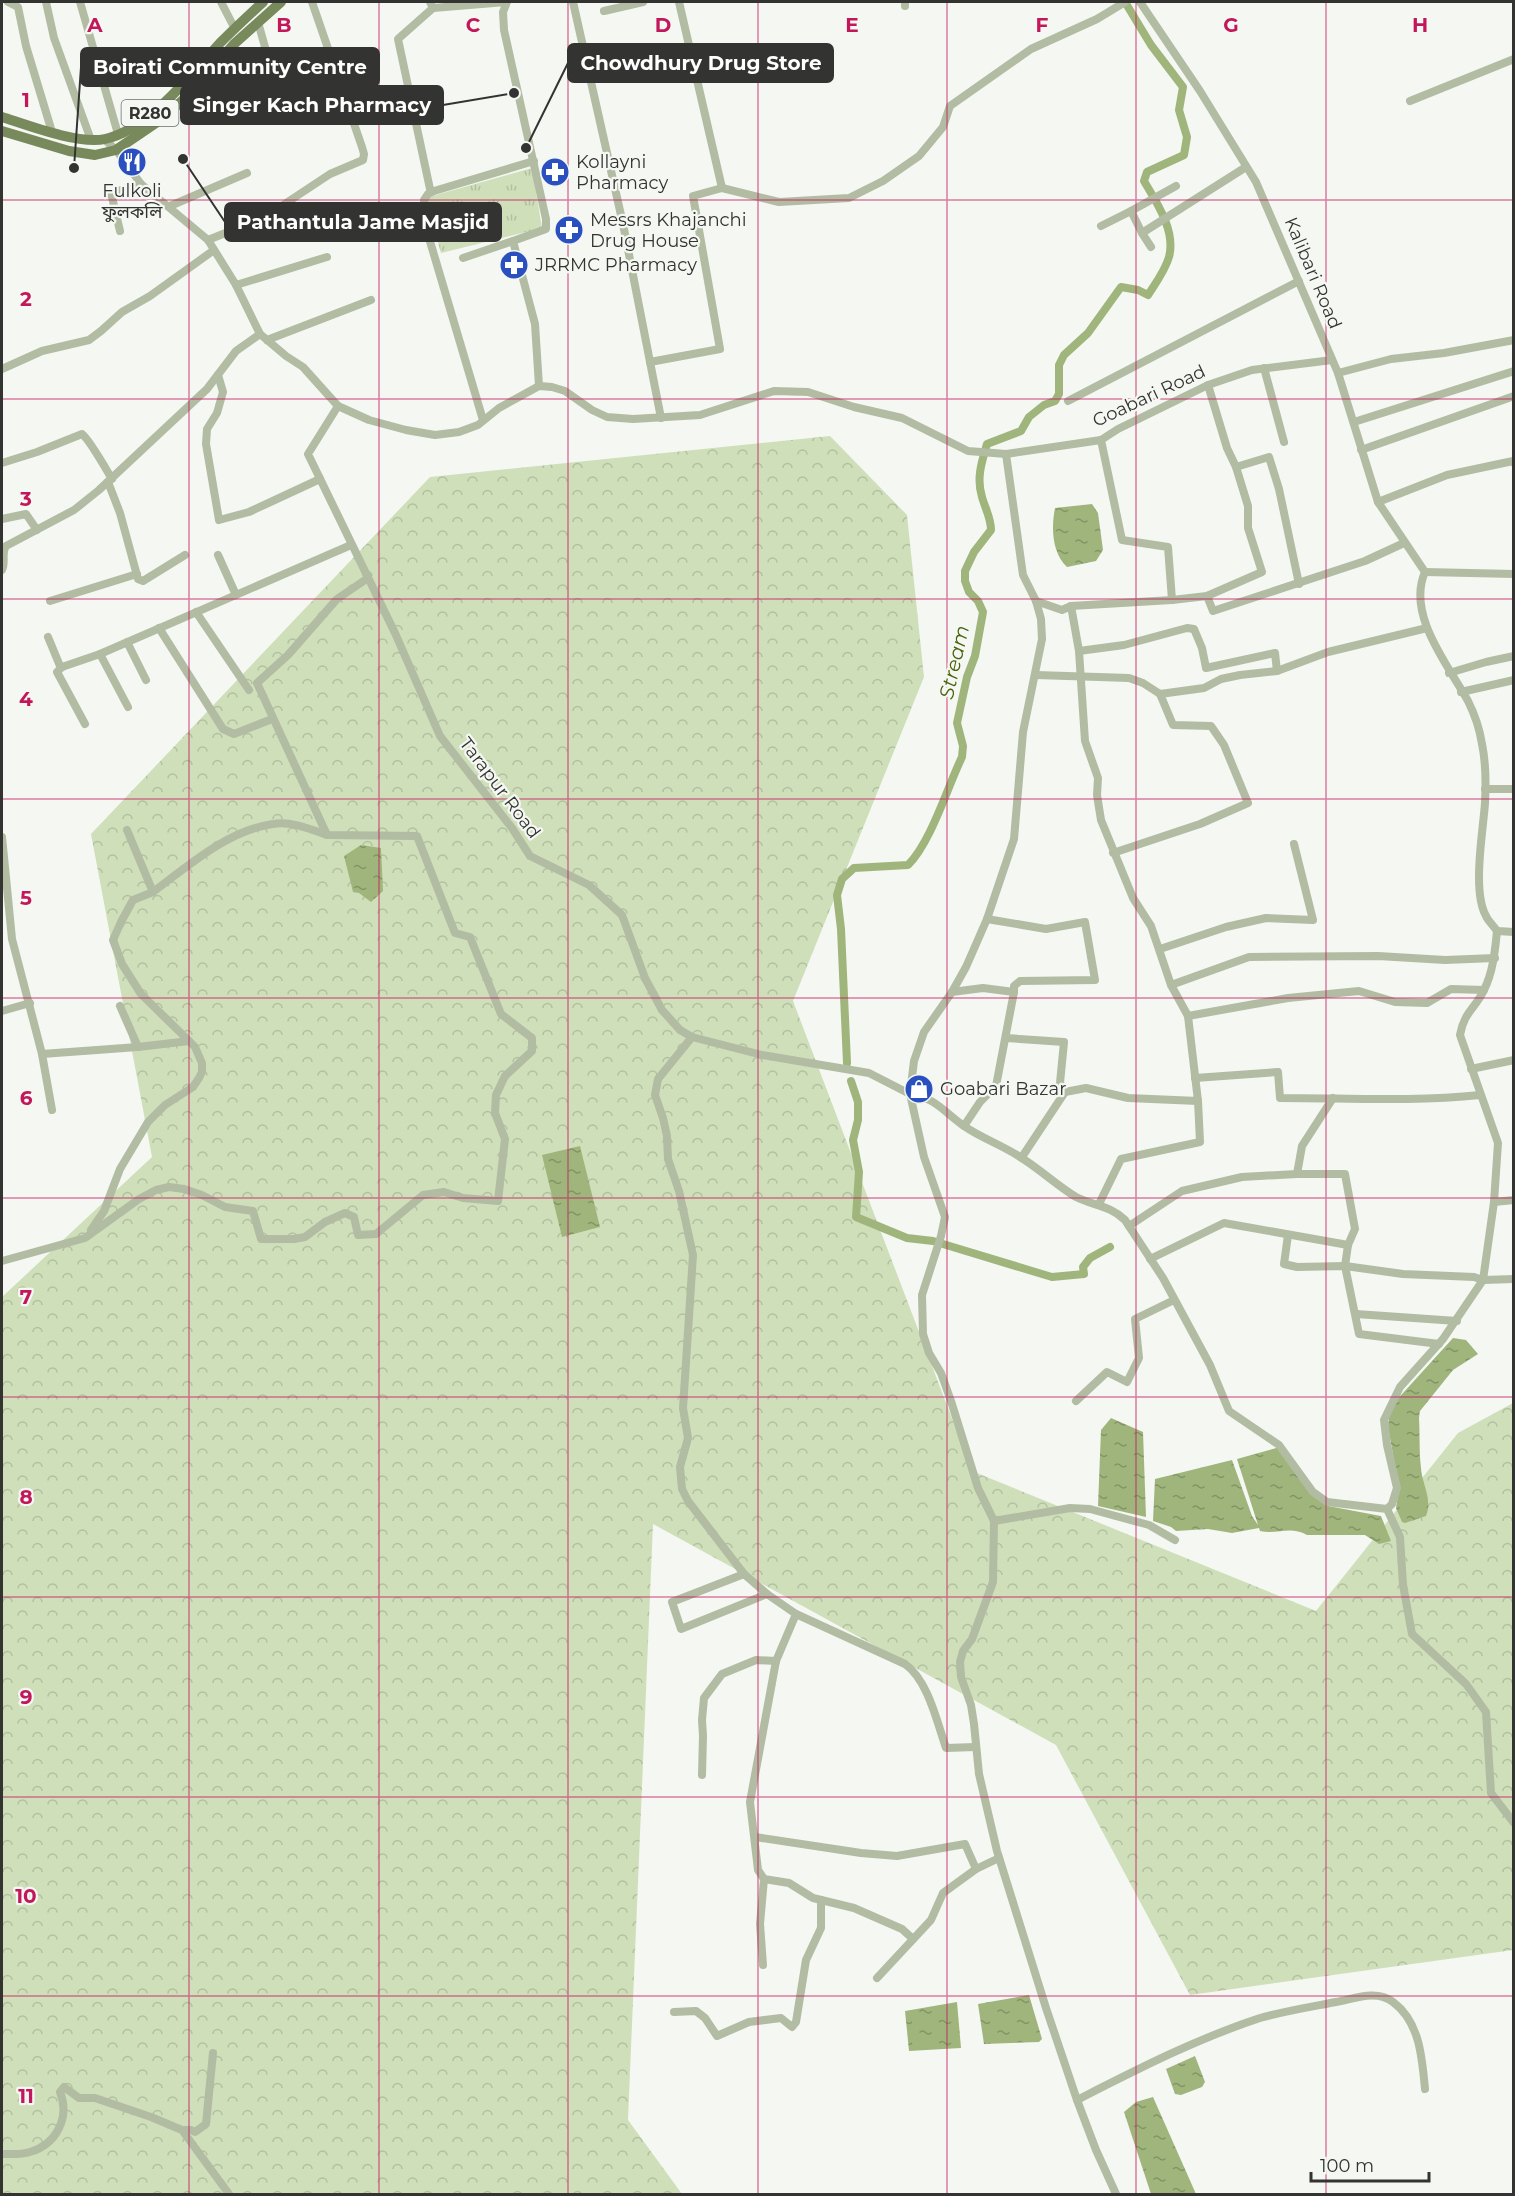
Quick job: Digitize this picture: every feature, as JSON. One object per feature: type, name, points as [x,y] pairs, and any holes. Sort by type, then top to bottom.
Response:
[{"type":"main road","name":"R280","points":[[2,131],[69,151],[95,155],[116,150],[163,118],[193,91],[235,29],[263,2]]},
{"type":"main road","name":"R280","points":[[2,117],[52,132],[91,140],[104,139],[118,134],[140,123],[280,2]]},
{"type":"street","points":[[8,2],[18,7],[26,46],[52,132]]},
{"type":"street","points":[[46,2],[54,38],[91,140]]},
{"type":"street","points":[[80,2],[118,134]]},
{"type":"street","points":[[221,2],[235,29]]},
{"type":"street","points":[[208,240],[265,217],[330,174],[363,160],[362,147],[312,2]]},
{"type":"street","points":[[430,189],[398,39],[432,5],[506,2],[503,12],[504,30],[534,161],[546,219],[546,230],[463,258]]},
{"type":"street","points":[[104,139],[116,150],[141,184],[208,240],[264,337],[303,367],[338,406],[369,420],[435,435],[459,432],[539,386],[552,387],[565,392],[607,417],[661,418],[615,189],[573,2]]},
{"type":"street","points":[[604,11],[643,2]]},
{"type":"street","points":[[679,2],[722,188]]},
{"type":"street","name":"Kalibari Road","points":[[1140,2],[1200,91],[1256,182],[1338,373],[1378,502],[1425,572]]},
{"type":"street","points":[[650,363],[720,349],[693,196],[722,188],[779,202],[849,198],[884,181],[920,156],[943,127],[950,106],[1031,49],[1097,19],[1123,3]]},
{"type":"street","points":[[258,22],[277,90]]},
{"type":"street","points":[[1410,101],[1514,59]]},
{"type":"street","points":[[483,420],[429,238],[424,200],[434,191],[534,161]]},
{"type":"street","points":[[1142,233],[1246,167]]},
{"type":"street","points":[[170,206],[247,173]]},
{"type":"street","points":[[120,231],[111,194],[141,184]]},
{"type":"street","points":[[1101,226],[1176,186]]},
{"type":"street","points":[[1131,211],[1151,247]]},
{"type":"street","points":[[513,241],[535,324],[539,386]]},
{"type":"street","points":[[2,369],[42,351],[89,340],[122,312],[150,296],[214,250]]},
{"type":"street","points":[[236,285],[327,257]]},
{"type":"street","points":[[1068,401],[1299,280]]},
{"type":"street","points":[[2,570],[5,564],[3,552],[6,546],[74,510],[110,480],[207,389],[236,351],[264,337],[371,300]]},
{"type":"street","points":[[1338,373],[1391,358],[1444,353],[1514,340]]},
{"type":"street","name":"Goabari Road","points":[[661,418],[700,415],[774,391],[808,392],[902,418],[968,451],[1006,454],[1101,440],[1118,429],[1208,386],[1252,370],[1332,360]]},
{"type":"street","points":[[1264,368],[1284,442]]},
{"type":"street","points":[[1354,422],[1514,371]]},
{"type":"street","points":[[218,375],[223,392],[217,413],[207,429],[206,444],[219,520],[249,512],[320,479]]},
{"type":"street","points":[[1036,601],[1062,610],[1071,606],[1207,596],[1262,572],[1248,528],[1248,506],[1208,386]]},
{"type":"street","points":[[1360,450],[1514,396]]},
{"type":"street","name":"Tarapur Road","points":[[338,406],[308,454],[395,633],[441,736],[512,828],[530,856],[589,885],[622,915],[645,978],[662,1010],[680,1030],[692,1037],[762,1055],[869,1073],[948,1110],[964,1126],[1022,1157],[1052,1181],[1079,1198],[1100,1204],[1118,1213],[1129,1226],[1174,1300],[1210,1365],[1229,1411],[1279,1445],[1313,1492],[1327,1502],[1388,1509]]},
{"type":"street","points":[[2,463],[38,452],[82,434],[86,436],[110,480],[138,579],[143,581],[185,555]]},
{"type":"street","points":[[1101,440],[1122,540],[1168,547],[1172,600]]},
{"type":"street","points":[[1006,454],[1023,576],[1036,601],[1041,619],[1042,639],[1023,732],[1014,839],[987,919],[952,992],[924,1032],[914,1061],[910,1094],[924,1157],[945,1217],[922,1295],[923,1334],[929,1353],[941,1373],[978,1488],[994,1521],[993,1582],[972,1639],[963,1651],[960,1662],[971,1705],[979,1774],[999,1858],[1077,2100],[1116,2194]]},
{"type":"street","points":[[1236,467],[1269,457],[1279,489],[1299,584]]},
{"type":"street","points":[[1378,502],[1447,476],[1513,461],[1514,463]]},
{"type":"street","points":[[2,519],[26,514],[37,530]]},
{"type":"street","points":[[1207,596],[1213,611],[1365,561],[1404,543]]},
{"type":"street","points":[[85,724],[57,672],[62,667],[100,654],[351,545]]},
{"type":"street","points":[[218,555],[236,595]]},
{"type":"street","points":[[1514,574],[1425,572],[1421,582],[1422,611],[1427,628],[1449,673],[1468,700],[1482,743],[1485,789],[1480,855],[1480,898],[1486,916],[1497,931],[1495,957],[1484,990],[1462,1021],[1460,1035],[1498,1143],[1494,1202],[1483,1280],[1457,1321],[1400,1387],[1384,1420],[1397,1488],[1388,1509],[1400,1537],[1402,1585],[1412,1634],[1466,1684],[1486,1712],[1491,1793],[1514,1823]]},
{"type":"street","points":[[50,601],[137,574]]},
{"type":"street","points":[[327,835],[257,683],[288,655],[337,599],[368,578]]},
{"type":"street","points":[[1071,606],[1079,651],[1085,741],[1098,778],[1097,795],[1101,820],[1133,898],[1151,926],[1172,985],[1188,1016],[1198,1101],[1200,1142],[1120,1159],[1100,1204]]},
{"type":"street","points":[[196,612],[249,690]]},
{"type":"street","points":[[159,628],[223,729],[234,734],[272,719]]},
{"type":"street","points":[[1079,651],[1124,645],[1187,628],[1194,629],[1202,648],[1206,668],[1275,653],[1277,671]]},
{"type":"street","points":[[1036,675],[1129,678],[1160,693],[1204,688],[1221,680],[1240,675],[1277,671],[1328,652],[1427,628]]},
{"type":"street","points":[[48,637],[62,667]]},
{"type":"street","points":[[127,642],[146,680]]},
{"type":"street","points":[[100,654],[128,707]]},
{"type":"street","points":[[1449,673],[1514,656]]},
{"type":"street","points":[[1461,692],[1514,680]]},
{"type":"street","points":[[1113,853],[1200,824],[1248,803],[1224,745],[1211,726],[1173,725],[1160,693]]},
{"type":"street","points":[[1485,789],[1514,789]]},
{"type":"street","points":[[2,1261],[85,1238],[139,1199],[169,1187],[202,1195],[225,1207],[253,1211],[261,1239],[304,1237],[325,1222],[345,1213],[354,1217],[358,1235],[376,1234],[423,1196],[444,1192],[463,1198],[498,1201],[505,1139],[495,1113],[496,1095],[505,1076],[532,1051],[532,1038],[501,1014],[470,937],[455,933],[417,836],[327,835],[287,824],[274,823],[252,829],[226,841],[153,892],[133,900],[113,940],[122,964],[141,994],[195,1047],[202,1063],[202,1072],[193,1087],[165,1105],[148,1122],[120,1169],[104,1211],[85,1238]]},
{"type":"street","points":[[128,830],[153,892]]},
{"type":"street","points":[[2,839],[12,939],[42,1054],[52,1110]]},
{"type":"street","points":[[1160,949],[1226,927],[1266,918],[1313,920],[1294,844]]},
{"type":"street","points":[[964,1126],[980,1102],[996,1086],[1014,986],[1020,981],[1095,980],[1085,922],[1046,929],[987,919]]},
{"type":"street","points":[[1497,931],[1514,932]]},
{"type":"street","points":[[1172,985],[1249,957],[1378,956],[1445,960],[1495,957]]},
{"type":"street","points":[[952,992],[983,988],[1014,992]]},
{"type":"street","points":[[1188,1016],[1288,998],[1359,991],[1395,1002],[1426,1003],[1451,989],[1484,990]]},
{"type":"street","points":[[2,1011],[30,1003]]},
{"type":"street","points":[[120,1006],[138,1047]]},
{"type":"street","points":[[692,1037],[658,1079],[655,1095],[663,1118],[668,1159],[679,1191],[693,1255],[683,1408],[688,1438],[680,1467],[682,1489],[688,1502],[744,1574],[767,1594],[796,1614],[905,1664],[915,1671],[946,1748],[975,1747]]},
{"type":"street","points":[[1005,1038],[1064,1042],[1060,1083],[1065,1092]]},
{"type":"street","points":[[42,1054],[189,1041]]},
{"type":"street","points":[[1471,1070],[1514,1060]]},
{"type":"street","points":[[1195,1078],[1278,1072],[1280,1098],[1420,1100],[1480,1095]]},
{"type":"street","points":[[1022,1157],[1065,1092],[1086,1088],[1128,1098],[1198,1101]]},
{"type":"street","points":[[1296,1174],[1302,1146],[1333,1098]]},
{"type":"street","points":[[1129,1226],[1182,1191],[1242,1177],[1345,1174],[1355,1229],[1348,1245],[1345,1266],[1359,1334],[1439,1344]]},
{"type":"street","points":[[1494,1202],[1514,1200]]},
{"type":"street","points":[[1150,1259],[1224,1223],[1348,1245]]},
{"type":"street","points":[[1288,1235],[1284,1264],[1297,1267],[1345,1266],[1403,1274],[1474,1277],[1483,1280],[1514,1279]]},
{"type":"street","points":[[1076,1401],[1107,1372],[1127,1382],[1139,1358],[1135,1319],[1174,1300]]},
{"type":"street","points":[[1356,1314],[1457,1321]]},
{"type":"street","points":[[994,1521],[1070,1508],[1090,1509],[1149,1525],[1175,1540]]},
{"type":"street","points":[[744,1574],[672,1602],[681,1629],[767,1594]]},
{"type":"street","points":[[763,1965],[760,1924],[764,1879],[758,1870],[750,1802],[776,1661],[796,1614]]},
{"type":"street","points":[[702,1775],[704,1698],[722,1674],[756,1660],[776,1661]]},
{"type":"street","points":[[755,1837],[861,1853],[897,1856],[965,1844],[976,1869]]},
{"type":"street","points":[[877,1978],[931,1920],[943,1893],[976,1869],[999,1858]]},
{"type":"street","points":[[764,1879],[789,1883],[813,1898],[854,1908],[902,1929],[913,1939]]},
{"type":"street","points":[[674,2012],[696,2011],[705,2018],[717,2036],[749,2022],[782,2018],[792,2027],[796,2022],[806,1960],[820,1928],[821,1900]]},
{"type":"street","points":[[1077,2100],[1144,2066],[1261,2018],[1373,1994],[1392,2001],[1410,2023],[1422,2054],[1425,2089]]},
{"type":"street","points":[[2,2154],[30,2152],[56,2134],[63,2121],[64,2103],[60,2092],[64,2087],[80,2098],[95,2098],[182,2130],[195,2132],[206,2124],[213,2053]]},
{"type":"street","points":[[182,2130],[229,2194]]},
{"type":"green space","points":[[532,168],[542,228],[441,253],[427,205],[428,199]]},
{"type":"green space","points":[[830,436],[907,515],[924,677],[793,1001],[972,1471],[1316,1611],[1458,1433],[1513,1403],[1513,1950],[1190,1995],[1056,1745],[653,1524],[628,2120],[682,2194],[2,2194],[2,1297],[152,1157],[91,834],[430,477]]},
{"type":"water","points":[[1092,504],[1098,513],[1103,550],[1096,561],[1067,567],[1058,555],[1054,540],[1055,508]]},
{"type":"water","points":[[361,845],[381,848],[383,891],[371,902],[359,893],[353,892],[344,856]]},
{"type":"water","points":[[580,1146],[600,1227],[562,1237],[542,1155]]},
{"type":"water","points":[[1453,1338],[1466,1340],[1478,1354],[1453,1370],[1420,1411],[1420,1462],[1428,1498],[1428,1510],[1426,1516],[1405,1523],[1402,1522],[1396,1508],[1399,1488],[1388,1427],[1389,1415],[1393,1404]]},
{"type":"water","points":[[1111,1418],[1143,1432],[1146,1517],[1098,1506],[1101,1430]]},
{"type":"water","points":[[1280,1447],[1328,1506],[1381,1516],[1391,1541],[1379,1544],[1365,1535],[1307,1535],[1289,1530],[1266,1532],[1260,1531],[1259,1528],[1232,1533],[1208,1529],[1176,1531],[1153,1521],[1155,1479],[1232,1460],[1252,1516],[1258,1525],[1237,1459]]},
{"type":"water","points":[[1029,1995],[1042,2039],[1039,2042],[984,2044],[978,2004]]},
{"type":"water","points":[[957,2002],[961,2048],[909,2051],[905,2011]]},
{"type":"water","points":[[1195,2056],[1205,2082],[1202,2087],[1181,2095],[1175,2094],[1166,2069]]},
{"type":"water","points":[[1153,2097],[1196,2194],[1151,2194],[1124,2112],[1136,2102]]},
{"type":"waterway","name":"Stream","points":[[847,1063],[841,929],[837,895],[842,879],[854,868],[908,865],[924,843],[962,757],[963,746],[957,723],[967,677],[975,656],[983,612],[978,601],[969,592],[965,581],[965,571],[974,552],[991,530],[980,490],[980,470],[987,444],[1021,431],[1029,417],[1044,405],[1055,401],[1059,394],[1059,365],[1064,355],[1088,333],[1121,287],[1138,290],[1148,295],[1169,257],[1168,227],[1144,181],[1147,172],[1184,155],[1187,137],[1179,110],[1183,87],[1151,45],[1125,2]]},
{"type":"waterway","points":[[851,1081],[858,1102],[858,1120],[853,1140],[859,1172],[856,1217],[907,1238],[933,1241],[1052,1277],[1084,1274],[1083,1267],[1090,1258],[1110,1247]]},
{"type":"place","name":"Singer Kach Pharmacy","points":[[514,93]]},
{"type":"place","name":"Chowdhury Drug Store","points":[[526,148]]},
{"type":"place","name":"Pathantula Jame Masjid","points":[[183,159]]},
{"type":"place","name":"Fulkoli ফুলকলি","points":[[132,162]]},
{"type":"place","name":"Boirati Community Centre","points":[[74,168]]},
{"type":"place","name":"Kollayni Pharmacy","points":[[555,172]]},
{"type":"place","name":"Messrs Khajanchi Drug House","points":[[569,230]]},
{"type":"place","name":"JRRMC Pharmacy","points":[[514,265]]},
{"type":"place","name":"Goabari Bazar","points":[[919,1089]]}]
